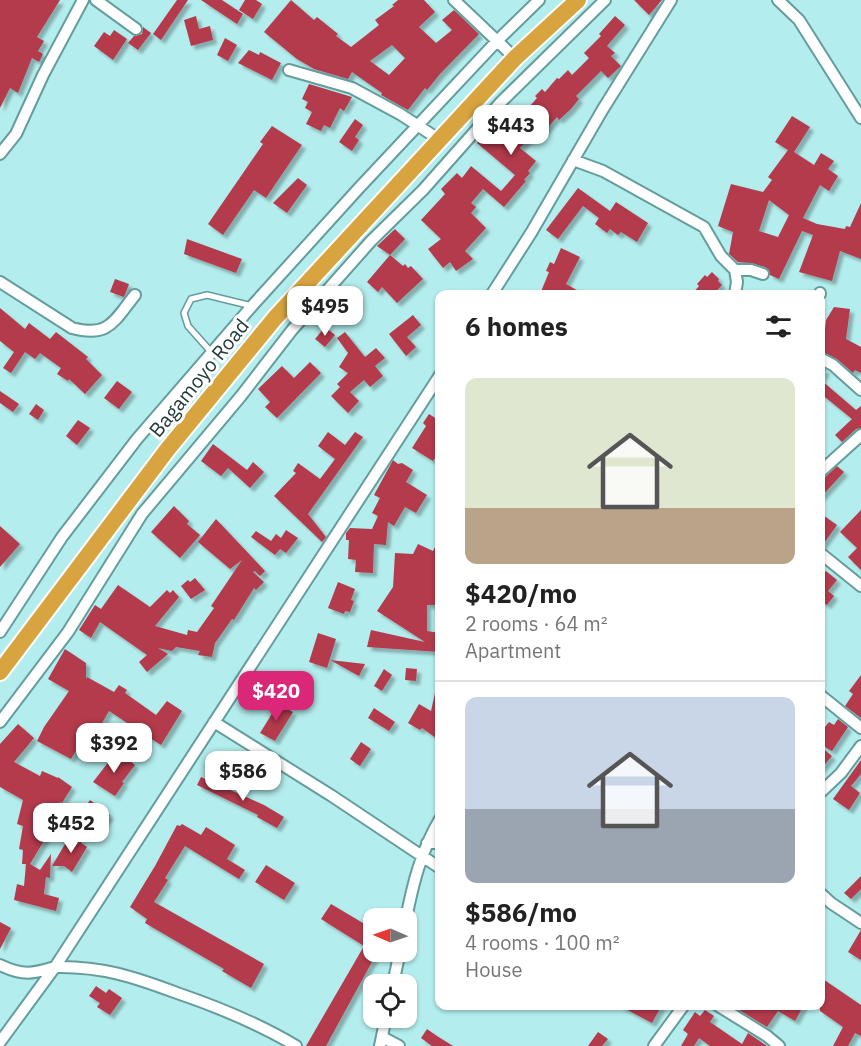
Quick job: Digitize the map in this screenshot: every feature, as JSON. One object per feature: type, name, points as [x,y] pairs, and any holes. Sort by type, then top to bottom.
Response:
[{"type":"highway","name":"Bagamoyo Road","points":[[0,672],[167,450],[275,318],[515,58],[578,0]]},
{"type":"street","points":[[0,154],[16,134],[43,75],[83,0]]},
{"type":"street","points":[[96,0],[135,29]]},
{"type":"street","points":[[454,0],[515,58]]},
{"type":"street","points":[[0,632],[63,537],[137,439],[252,306],[497,41],[539,0]]},
{"type":"street","points":[[0,722],[68,632],[142,514],[241,396],[292,330],[371,241],[423,190],[501,102],[605,0]]},
{"type":"street","points":[[495,290],[671,0]]},
{"type":"street","points":[[778,0],[799,20],[861,118]]},
{"type":"street","points":[[289,70],[352,88],[440,140]]},
{"type":"street","points":[[573,160],[603,171],[704,227],[721,256],[735,270],[736,290]]},
{"type":"street","points":[[735,270],[751,270],[763,274]]},
{"type":"street","points":[[2,288],[72,328],[85,331],[98,331],[110,326],[135,295]]},
{"type":"street","points":[[825,360],[833,364],[861,390]]},
{"type":"street","points":[[0,1042],[55,967],[435,382]]},
{"type":"street","points":[[429,391],[435,394]]},
{"type":"street","points":[[825,467],[861,435]]},
{"type":"street","points":[[167,450],[184,462]]},
{"type":"street","points":[[825,557],[861,586]]},
{"type":"street","points":[[825,699],[861,728]]},
{"type":"street","points":[[214,722],[435,864]]},
{"type":"street","points":[[825,788],[841,773],[861,746]]},
{"type":"street","points":[[408,908],[414,877],[435,828]]},
{"type":"street","points":[[427,843],[435,843]]},
{"type":"street","points":[[825,898],[861,922]]},
{"type":"street","points":[[0,965],[22,974],[34,974],[55,967],[83,966],[122,974],[220,1008],[296,1046]]},
{"type":"street","points":[[654,1046],[680,1010]]},
{"type":"street","points":[[725,1010],[779,1046]]},
{"type":"street","points":[[381,1041],[399,1046]]},
{"type":"lane","points":[[212,352],[188,326],[184,313],[191,299],[207,295],[252,306]]},
{"type":"building","points":[[0,0],[60,0],[37,37],[44,41],[38,51],[43,54],[39,62],[32,58],[18,93],[10,88],[0,108]]},
{"type":"building","points":[[177,0],[188,0],[161,40],[153,34]]},
{"type":"building","points":[[201,0],[222,0],[243,14],[237,24]]},
{"type":"building","points":[[245,0],[256,0],[262,4],[253,19],[239,10]]},
{"type":"building","points":[[291,0],[314,20],[317,17],[351,47],[379,25],[375,20],[394,6],[392,5],[398,0],[424,0],[435,12],[419,27],[436,43],[452,30],[442,20],[454,10],[479,34],[427,90],[425,88],[408,110],[381,95],[382,93],[352,72],[348,79],[314,69],[297,59],[264,32]],"holes":[[[392,45],[405,58],[389,75],[370,61]]]},
{"type":"building","points":[[634,0],[662,0],[649,15]]},
{"type":"building","points":[[196,16],[199,29],[210,26],[213,40],[191,46],[184,20]]},
{"type":"building","points":[[615,16],[625,25],[607,46],[615,53],[611,56],[621,66],[608,78],[601,71],[576,96],[579,99],[571,109],[559,120],[557,117],[544,132],[539,128],[520,148],[536,161],[528,171],[530,173],[524,180],[526,181],[504,207],[483,189],[471,203],[476,207],[471,213],[486,228],[465,251],[473,259],[456,271],[450,262],[443,268],[428,249],[441,239],[421,220],[445,194],[441,189],[457,173],[462,178],[471,166],[501,191],[515,175],[477,143],[485,134],[490,139],[498,130],[507,137],[524,119],[521,116],[542,89],[545,92],[557,78],[559,79],[568,70],[572,75],[589,58],[584,53],[601,36],[599,34]]},
{"type":"building","points":[[143,27],[151,33],[138,50],[128,43],[134,36],[142,34]]},
{"type":"building","points":[[114,30],[127,39],[113,60],[94,46],[104,32],[110,36]]},
{"type":"building","points":[[225,38],[237,45],[228,61],[217,55]]},
{"type":"building","points":[[249,50],[259,55],[260,52],[281,63],[272,80],[238,63]]},
{"type":"building","points":[[309,84],[352,97],[344,111],[340,108],[330,128],[324,125],[321,131],[306,124],[312,112],[305,108],[308,102],[302,99]]},
{"type":"building","points":[[792,116],[810,127],[794,152],[814,165],[821,153],[834,161],[828,169],[838,176],[829,191],[820,185],[803,218],[817,224],[845,229],[846,226],[850,227],[861,203],[861,259],[840,251],[832,281],[799,272],[813,235],[802,231],[779,279],[770,275],[769,270],[765,267],[738,262],[729,254],[733,232],[718,226],[731,184],[763,192],[772,180],[768,177],[788,150],[775,142]],"holes":[[[769,200],[789,215],[778,237],[759,231]]]},
{"type":"building","points":[[355,119],[363,125],[355,137],[359,140],[352,151],[339,142]]},
{"type":"building","points":[[272,126],[302,145],[266,198],[254,190],[223,235],[208,224],[263,144],[260,142]]},
{"type":"building","points":[[298,178],[307,185],[287,213],[273,203]]},
{"type":"building","points":[[578,188],[610,211],[616,202],[648,223],[637,242],[621,232],[618,235],[610,229],[607,233],[595,224],[599,218],[583,206],[558,239],[546,230]]},
{"type":"building","points":[[395,229],[405,239],[390,255],[377,246]]},
{"type":"building","points":[[187,239],[242,259],[236,273],[184,254]]},
{"type":"building","points":[[561,248],[580,257],[566,284],[577,290],[542,290],[549,272],[546,271],[550,262],[554,264]]},
{"type":"building","points":[[390,255],[403,266],[405,264],[408,268],[411,266],[423,279],[397,303],[382,287],[378,292],[367,282]]},
{"type":"building","points":[[712,272],[722,285],[718,290],[696,290],[699,286],[697,284],[705,275],[707,277]]},
{"type":"building","points":[[115,279],[129,284],[124,297],[110,292]]},
{"type":"building","points":[[834,307],[850,309],[846,339],[861,347],[861,373],[855,370],[853,373],[837,359],[825,353],[826,320]]},
{"type":"building","points":[[0,308],[25,329],[29,323],[50,339],[56,332],[88,357],[86,359],[102,375],[85,394],[69,379],[68,381],[57,374],[61,368],[40,353],[35,359],[25,352],[11,373],[3,368],[14,352],[0,341]]},
{"type":"building","points":[[413,315],[421,325],[407,337],[416,347],[406,356],[389,334]]},
{"type":"building","points":[[325,327],[335,335],[325,347],[315,339]]},
{"type":"building","points":[[345,332],[365,357],[376,348],[385,358],[375,366],[383,376],[370,387],[364,380],[350,392],[359,401],[348,413],[331,396],[340,387],[337,384],[348,373],[339,367],[348,353],[337,338]]},
{"type":"building","points":[[310,362],[321,373],[277,418],[265,407],[270,402],[258,389],[282,366],[294,378]]},
{"type":"building","points":[[117,381],[132,392],[119,409],[104,398]]},
{"type":"building","points":[[825,383],[856,410],[861,406],[861,428],[856,429],[842,442],[835,435],[852,419],[825,397]]},
{"type":"building","points":[[0,391],[19,404],[13,412],[0,403]]},
{"type":"building","points":[[36,404],[44,410],[38,420],[29,414]]},
{"type":"building","points":[[429,414],[435,418],[435,458],[433,461],[412,448],[426,426],[423,423]]},
{"type":"building","points":[[78,420],[90,428],[77,445],[66,436]]},
{"type":"building","points":[[328,432],[345,445],[355,432],[363,437],[308,514],[326,537],[322,542],[274,496],[296,473],[293,471],[298,463],[320,479],[335,459],[318,446]]},
{"type":"building","points":[[213,444],[247,470],[253,462],[264,472],[250,488],[228,468],[221,476],[201,461]]},
{"type":"building","points":[[393,460],[413,470],[406,482],[427,495],[416,513],[405,507],[394,526],[388,522],[386,545],[374,544],[373,573],[355,572],[356,560],[348,559],[349,540],[346,540],[346,533],[350,528],[372,529],[378,516],[372,513],[380,498],[374,495]]},
{"type":"building","points":[[837,466],[844,472],[825,493],[825,477]]},
{"type":"building","points":[[174,506],[189,521],[187,524],[200,535],[180,558],[151,532]]},
{"type":"building","points":[[861,510],[861,570],[848,557],[857,548],[840,532]]},
{"type":"building","points":[[825,517],[837,525],[825,542]]},
{"type":"building","points":[[216,519],[265,571],[260,576],[255,571],[253,572],[264,582],[256,590],[254,588],[234,620],[232,619],[215,643],[212,657],[198,655],[200,651],[176,647],[172,651],[158,648],[168,654],[147,672],[139,662],[147,655],[100,622],[91,638],[79,630],[95,605],[101,609],[118,585],[150,607],[167,590],[170,593],[173,590],[179,597],[155,626],[187,635],[188,630],[197,632],[214,608],[211,606],[242,560],[230,569],[198,542]]},
{"type":"building","points":[[0,526],[20,544],[0,567]]},
{"type":"building","points":[[286,530],[298,538],[286,553],[280,549],[275,555],[251,537],[256,531],[271,541],[276,534],[281,538]]},
{"type":"building","points":[[418,544],[433,551],[435,547],[435,605],[427,605],[427,631],[435,632],[435,652],[367,647],[371,630],[425,642],[377,611],[393,587],[395,553],[413,554]]},
{"type":"building","points":[[825,572],[837,580],[828,591],[834,596],[827,605],[825,604]]},
{"type":"building","points":[[195,578],[205,590],[191,599],[181,586]]},
{"type":"building","points":[[338,582],[355,589],[350,612],[345,611],[344,614],[328,608]]},
{"type":"building","points":[[318,633],[336,639],[327,668],[309,662]]},
{"type":"building","points":[[65,649],[86,663],[86,679],[87,677],[114,692],[119,685],[127,690],[125,693],[156,715],[167,701],[182,711],[161,745],[109,711],[93,739],[100,743],[91,758],[77,749],[71,759],[37,741],[69,691],[48,679]]},
{"type":"building","points":[[330,660],[365,664],[359,676]]},
{"type":"building","points":[[406,668],[417,669],[416,681],[405,680]]},
{"type":"building","points":[[384,669],[392,675],[382,691],[374,686]]},
{"type":"building","points":[[861,675],[861,718],[845,706],[853,694],[849,691]]},
{"type":"building","points":[[435,693],[435,737],[422,728],[420,730],[408,723],[419,704],[431,711]]},
{"type":"building","points":[[278,704],[293,712],[275,741],[260,733]]},
{"type":"building","points":[[374,708],[395,722],[389,731],[368,718]]},
{"type":"building","points":[[838,719],[848,727],[832,751],[825,747],[825,727],[829,722],[834,725]]},
{"type":"building","points":[[18,724],[34,738],[14,762],[40,776],[42,771],[58,777],[72,787],[62,803],[60,802],[50,831],[30,864],[40,870],[51,854],[50,878],[46,877],[44,894],[59,898],[56,911],[14,900],[17,884],[24,886],[26,864],[22,864],[23,850],[19,849],[23,826],[17,824],[23,800],[0,787],[0,744]]},
{"type":"building","points":[[361,742],[371,749],[360,766],[350,759]]},
{"type":"building","points":[[825,750],[832,756],[825,764]]},
{"type":"building","points":[[117,751],[135,765],[115,796],[93,782]]},
{"type":"building","points":[[861,760],[861,774],[851,786],[860,793],[849,810],[833,799]]},
{"type":"building","points":[[201,777],[264,805],[284,817],[277,828],[257,817],[258,815],[197,785]]},
{"type":"building","points":[[90,800],[110,815],[100,829],[80,814]]},
{"type":"building","points":[[182,824],[201,835],[206,827],[235,845],[227,859],[245,870],[239,879],[185,846],[165,878],[168,880],[154,902],[264,964],[251,988],[222,971],[224,969],[145,923],[147,919],[130,907],[177,825]]},
{"type":"building","points":[[71,834],[87,847],[72,872],[64,866],[52,866]]},
{"type":"building","points":[[266,865],[295,883],[284,900],[255,882]]},
{"type":"building","points":[[861,876],[861,889],[851,899],[844,893]]},
{"type":"building","points":[[331,904],[363,923],[363,945],[321,919]]},
{"type":"building","points":[[0,922],[11,928],[0,949]]},
{"type":"building","points":[[861,930],[861,960],[848,952]]},
{"type":"building","points":[[363,948],[363,962],[372,962],[365,974],[363,974],[363,978],[326,1046],[306,1046]]},
{"type":"building","points":[[825,980],[861,1005],[861,1036],[855,1033],[848,1046],[833,1046],[843,1027],[820,1011],[825,1010]]},
{"type":"building","points":[[96,986],[106,993],[109,989],[122,998],[110,1015],[97,1007],[100,1003],[89,996]]},
{"type":"building","points":[[627,1010],[659,1010],[652,1023]]},
{"type":"building","points":[[705,1010],[714,1016],[710,1022],[742,1044],[748,1033],[767,1046],[710,1046],[699,1038],[694,1046],[681,1046],[688,1034],[683,1030],[695,1012],[700,1016]]},
{"type":"building","points":[[739,1010],[801,1010],[795,1021],[778,1011],[767,1027]]},
{"type":"building","points":[[427,1029],[453,1046],[432,1046],[421,1038]]},
{"type":"building","points":[[598,1032],[608,1039],[602,1046],[588,1046]]}]
